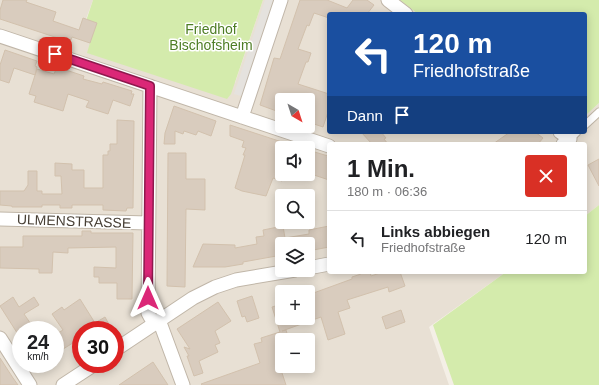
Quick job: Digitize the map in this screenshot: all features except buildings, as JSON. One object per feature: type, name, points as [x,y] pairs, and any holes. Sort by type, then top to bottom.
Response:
[{"type":"street","points":[[242,117],[281,0]]},
{"type":"street","points":[[388,0],[403,12]]},
{"type":"street","points":[[0,36],[327,145]]},
{"type":"street","points":[[150,86],[148,313],[156,322],[183,385]]},
{"type":"street","name":"ULMENSTRASSE","points":[[0,219],[148,223]]},
{"type":"street","points":[[315,267],[327,264]]},
{"type":"street","points":[[124,344],[193,298],[215,287],[236,280],[275,273]]},
{"type":"street","points":[[0,338],[30,385]]},
{"type":"street","points":[[63,385],[81,373]]},
{"type":"lane","points":[[587,123],[599,112]]},
{"type":"shaded area","points":[[0,0],[93,0],[86,19],[235,83],[263,0],[400,0],[415,12],[327,12],[327,134],[587,134],[587,114],[599,103],[599,205],[587,214],[587,142],[327,142],[327,274],[503,274],[429,327],[449,385],[0,385]]},
{"type":"shaded area","points":[[265,0],[281,0],[248,98],[234,94]]},
{"type":"green space","name":"Friedhof Bischofsheim","points":[[93,0],[263,0],[231,94],[227,99],[87,53],[92,36],[82,33]]},
{"type":"green space","points":[[400,0],[599,0],[599,103],[587,114],[587,12],[415,12]]},
{"type":"green space","points":[[599,205],[599,385],[454,385],[433,325],[503,274],[587,274],[587,214]]},
{"type":"route","points":[[55,54],[150,86],[148,298]]}]
